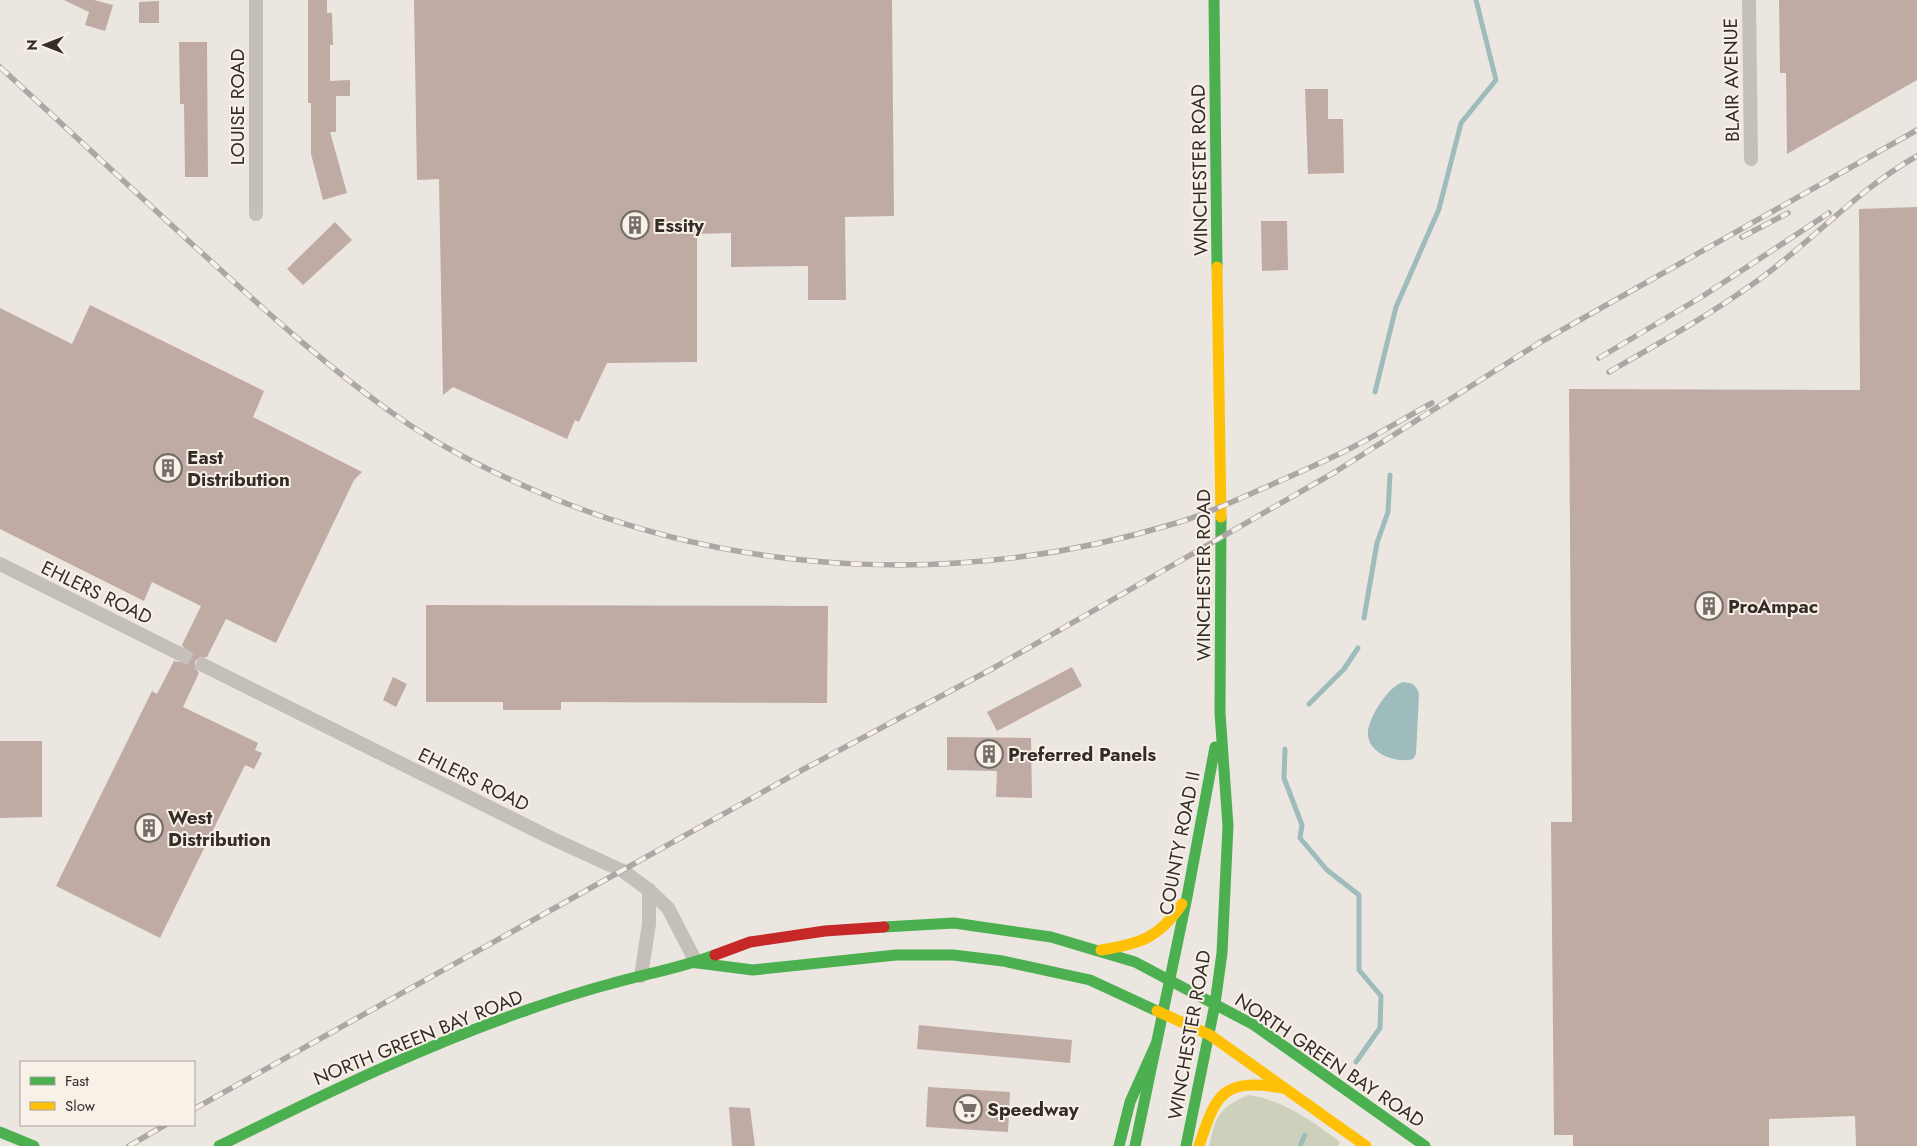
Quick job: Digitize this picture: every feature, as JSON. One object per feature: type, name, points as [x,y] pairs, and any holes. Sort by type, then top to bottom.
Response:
[{"type":"main road","name":"WINCHESTER ROAD","points":[[1186,1146],[1215,1004],[1224,927],[1228,826],[1220,713],[1221,536],[1214,0]]},
{"type":"main road","name":"COUNTY ROAD II","points":[[1170,979],[1204,814],[1220,713]]},
{"type":"main road","points":[[1099,950],[1146,941],[1160,933],[1172,920],[1186,898]]},
{"type":"main road","name":"NORTH GREEN BAY ROAD","points":[[219,1146],[360,1077],[459,1035],[530,1009],[641,976],[696,962],[750,942],[825,931],[954,923],[1051,937],[1135,962],[1254,1025],[1425,1146]]},
{"type":"main road","name":"NORTH GREEN BAY ROAD","points":[[696,962],[753,970],[896,955],[953,955],[1003,961],[1090,980],[1210,1035],[1290,1090],[1366,1146]]},
{"type":"main road","name":"WINCHESTER ROAD","points":[[1135,1146],[1170,979]]},
{"type":"main road","points":[[1119,1146],[1130,1102],[1156,1044]]},
{"type":"main road","points":[[1199,1146],[1214,1104],[1231,1088],[1250,1082],[1290,1090]]},
{"type":"main road","points":[[0,1132],[34,1146]]},
{"type":"street","name":"LOUISE ROAD","points":[[256,0],[256,214]]},
{"type":"street","name":"BLAIR AVENUE","points":[[1749,0],[1751,159]]},
{"type":"street","name":"EHLERS ROAD","points":[[0,564],[178,653]]},
{"type":"street","name":"EHLERS ROAD","points":[[203,665],[552,838],[623,871],[649,890],[668,908],[696,962]]},
{"type":"street","points":[[641,976],[649,924],[649,890]]},
{"type":"green space","points":[[1248,1095],[1274,1102],[1297,1112],[1340,1142],[1338,1146],[1209,1146],[1220,1114],[1231,1104]]},
{"type":"water","points":[[1403,682],[1414,685],[1419,694],[1416,754],[1413,759],[1398,760],[1376,751],[1368,738],[1368,730],[1373,716],[1386,695]]},
{"type":"building","points":[[64,0],[94,0],[113,5],[105,31],[85,25],[89,12]]},
{"type":"building","points":[[308,0],[327,0],[327,13],[332,13],[333,45],[330,45],[330,81],[350,80],[350,96],[336,96],[336,132],[330,132],[347,193],[323,200],[311,154],[311,103],[308,103]]},
{"type":"building","name":"Essity","points":[[414,0],[892,0],[894,216],[845,217],[846,300],[808,300],[808,266],[731,267],[731,233],[697,234],[697,362],[607,363],[579,422],[575,420],[567,439],[453,387],[443,395],[439,179],[417,180]]},
{"type":"building","points":[[1779,0],[1917,0],[1917,80],[1787,154],[1786,73],[1780,73]]},
{"type":"building","points":[[159,1],[159,23],[139,23],[139,2]]},
{"type":"building","points":[[179,42],[207,42],[208,177],[185,177],[184,104],[180,104]]},
{"type":"building","points":[[1305,89],[1328,89],[1328,119],[1343,119],[1344,173],[1308,174]]},
{"type":"building","name":"ProAmpac","points":[[1917,207],[1917,1146],[1856,1146],[1855,1116],[1769,1119],[1769,1146],[1573,1146],[1573,1135],[1554,1135],[1551,822],[1572,822],[1569,389],[1860,390],[1859,209]]},
{"type":"building","points":[[1261,221],[1287,221],[1288,270],[1262,271]]},
{"type":"building","points":[[335,222],[352,240],[303,285],[287,269]]},
{"type":"building","name":"East Distribution","points":[[90,305],[264,391],[253,417],[362,472],[354,480],[276,643],[226,619],[207,657],[199,658],[195,662],[199,673],[183,707],[258,743],[255,750],[262,753],[254,769],[245,765],[160,938],[56,886],[152,691],[157,694],[174,661],[179,662],[186,657],[187,652],[182,645],[201,606],[152,582],[144,601],[0,529],[0,308],[72,344]]},
{"type":"building","points":[[426,605],[828,606],[827,703],[561,702],[561,710],[503,710],[503,702],[426,702]]},
{"type":"building","points":[[1072,667],[1082,686],[997,731],[987,712]]},
{"type":"building","points":[[393,677],[407,684],[396,707],[383,700]]},
{"type":"building","name":"Preferred Panels","points":[[947,737],[1031,738],[1032,798],[996,797],[997,771],[947,770]]},
{"type":"building","points":[[0,741],[42,741],[42,817],[0,818]]},
{"type":"building","points":[[919,1025],[1072,1040],[1070,1063],[917,1049]]},
{"type":"building","name":"Speedway","points":[[928,1087],[1010,1092],[1008,1132],[926,1127]]},
{"type":"building","points":[[729,1107],[750,1108],[755,1146],[732,1146]]},
{"type":"waterway","points":[[1375,392],[1396,307],[1439,209],[1461,123],[1496,80],[1476,0]]},
{"type":"waterway","points":[[1364,618],[1377,543],[1388,512],[1390,475]]},
{"type":"waterway","points":[[1309,704],[1344,669],[1358,648]]},
{"type":"waterway","points":[[1285,749],[1284,778],[1302,825],[1300,838],[1327,870],[1359,895],[1359,970],[1381,996],[1380,1028],[1356,1062]]},
{"type":"waterway","points":[[1300,1146],[1305,1135]]},
{"type":"tunnel","points":[[178,653],[203,665]]},
{"type":"railway","points":[[0,67],[267,312],[344,377],[398,417],[472,461],[550,497],[625,524],[702,544],[780,557],[859,564],[938,564],[1017,557],[1095,544],[1173,524],[1219,508],[1351,448],[1432,403]]},
{"type":"railway","points":[[195,1108],[804,769],[990,670],[1335,472],[1539,343],[1917,130]]},
{"type":"railway","points":[[1609,372],[1688,326],[1764,276],[1876,183],[1917,156]]},
{"type":"railway","points":[[1742,237],[1788,213]]},
{"type":"railway","points":[[1599,358],[1703,296],[1829,213]]},
{"type":"railway","points":[[129,1146],[163,1126]]},
{"type":"traffic: fast","points":[[1214,0],[1217,267]]},
{"type":"traffic: fast","points":[[1186,1146],[1215,1004],[1222,953],[1228,826],[1220,713],[1221,517]]},
{"type":"traffic: fast","points":[[1135,1146],[1187,897],[1215,747]]},
{"type":"traffic: fast","points":[[884,927],[954,923],[1051,937],[1135,962],[1254,1025],[1425,1146]]},
{"type":"traffic: fast","points":[[219,1146],[411,1055],[490,1023],[623,980],[689,964],[715,955]]},
{"type":"traffic: fast","points":[[698,963],[753,970],[896,955],[953,955],[1003,961],[1090,980],[1157,1011]]},
{"type":"traffic: fast","points":[[1119,1146],[1130,1102],[1156,1044]]},
{"type":"traffic: fast","points":[[0,1132],[34,1146]]},
{"type":"traffic: slow","points":[[1217,267],[1221,517]]},
{"type":"traffic: slow","points":[[1101,950],[1127,945],[1148,938],[1165,925],[1182,904]]},
{"type":"traffic: slow","points":[[1157,1011],[1210,1035],[1366,1146]]},
{"type":"traffic: slow","points":[[1199,1146],[1211,1113],[1225,1093],[1234,1088],[1247,1085],[1282,1088]]},
{"type":"traffic: jam","points":[[715,955],[750,942],[825,931],[884,927]]},
{"type":"place","name":"Essity","points":[[635,225]]},
{"type":"place","name":"East Distribution","points":[[168,468]]},
{"type":"place","name":"ProAmpac","points":[[1709,606]]},
{"type":"place","name":"Preferred Panels","points":[[989,754]]},
{"type":"place","name":"West Distribution","points":[[149,828]]},
{"type":"place","name":"Speedway","points":[[968,1109]]}]
